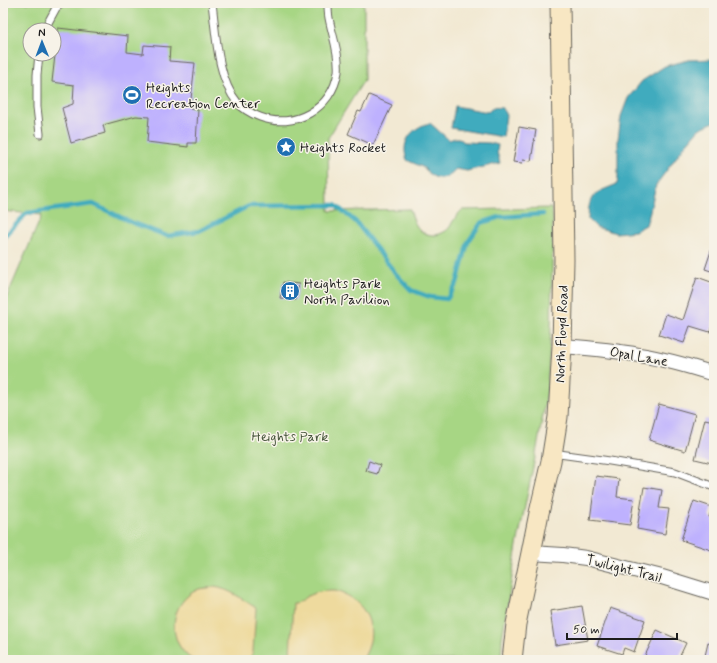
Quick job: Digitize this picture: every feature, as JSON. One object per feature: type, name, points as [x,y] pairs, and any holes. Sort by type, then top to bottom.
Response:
[{"type":"street","name":"North Floyd Road","points":[[512,660],[516,624],[552,453],[558,417],[562,346],[564,260],[560,3]]},
{"type":"street","name":"Opal Lane","points":[[562,346],[640,355],[688,365],[714,374]]},
{"type":"street","name":"Twilight Trail","points":[[531,553],[563,554],[586,558],[662,577],[714,593]]},
{"type":"lane","points":[[48,22],[56,8],[62,3]]},
{"type":"lane","points":[[212,3],[221,67],[228,86],[238,102],[252,114],[270,120],[284,121],[306,115],[322,105],[332,89],[338,72],[337,53],[329,17],[328,3]]},
{"type":"lane","points":[[38,62],[37,107],[40,134]]},
{"type":"lane","points":[[552,453],[675,472],[714,487]]},
{"type":"green space","name":"Heights Park","points":[[3,3],[364,3],[364,80],[328,138],[329,211],[410,209],[415,224],[418,228],[430,235],[443,233],[450,227],[462,210],[551,208],[553,217],[551,327],[547,392],[517,545],[502,639],[501,660],[3,660],[3,306],[42,215],[3,211]]},
{"type":"sand","points":[[214,587],[231,592],[256,608],[253,652],[249,660],[193,660],[184,653],[178,644],[174,623],[176,613],[181,603],[189,595],[199,589]]},
{"type":"sand","points":[[335,591],[346,595],[356,602],[363,609],[368,618],[371,628],[370,639],[368,649],[362,660],[291,660],[290,654],[293,603],[316,593]]},
{"type":"water","points":[[714,59],[714,122],[699,129],[656,185],[646,225],[635,231],[616,233],[596,227],[588,219],[590,204],[594,195],[598,192],[617,184],[618,139],[621,116],[628,98],[642,81],[665,66],[689,60]]},
{"type":"water","points":[[455,106],[488,112],[494,108],[502,108],[506,115],[503,137],[451,128]]},
{"type":"water","points":[[430,123],[449,140],[459,138],[464,142],[490,143],[498,145],[497,152],[500,163],[467,171],[456,169],[448,176],[441,178],[435,177],[424,168],[407,160],[405,153],[406,141],[409,136],[418,128]]},
{"type":"building","name":"Heights Recreation Center","points":[[62,28],[128,36],[127,52],[143,54],[144,45],[170,47],[169,61],[195,63],[190,108],[198,109],[196,143],[188,143],[188,147],[147,142],[149,117],[136,116],[103,125],[105,133],[71,143],[62,108],[73,104],[74,85],[52,82],[54,62],[62,62]]},
{"type":"building","points":[[369,95],[392,105],[373,145],[348,134],[358,111],[361,112]]},
{"type":"building","points":[[519,127],[536,130],[531,161],[523,160],[522,163],[513,162]]},
{"type":"building","points":[[714,242],[714,272],[705,269]]},
{"type":"building","points":[[697,277],[714,283],[714,319],[710,332],[690,326],[684,343],[659,335],[666,314],[683,320]]},
{"type":"building","name":"Heights Park North Paviliion","points":[[283,282],[299,284],[296,300],[280,298]]},
{"type":"building","points":[[659,404],[695,414],[685,451],[649,440]]},
{"type":"building","points":[[705,419],[714,421],[714,456],[712,463],[695,459]]},
{"type":"building","points":[[369,461],[380,465],[377,474],[366,471]]},
{"type":"building","points":[[596,476],[619,479],[617,497],[634,499],[630,525],[590,520]]},
{"type":"building","points":[[644,487],[662,490],[659,508],[669,509],[665,534],[637,529]]},
{"type":"building","points":[[694,501],[712,507],[709,517],[714,519],[714,551],[681,540]]},
{"type":"building","points":[[582,606],[588,640],[555,645],[550,611]]},
{"type":"building","points":[[610,608],[645,620],[634,652],[624,648],[622,654],[597,646]]},
{"type":"building","points":[[657,630],[686,643],[678,660],[643,660]]},
{"type":"building","points":[[708,643],[714,645],[714,660],[704,660]]},
{"type":"waterway","points":[[3,238],[27,213],[93,204],[133,223],[167,236],[199,231],[249,206],[335,205],[356,222],[396,274],[411,290],[430,297],[447,299],[457,283],[468,242],[481,223],[500,217],[543,214]]},
{"type":"place","name":"Heights Recreation Center","points":[[132,95]]},
{"type":"place","name":"Heights Rocket","points":[[286,147]]},
{"type":"place","name":"Heights Park North Paviliion","points":[[290,291]]}]
